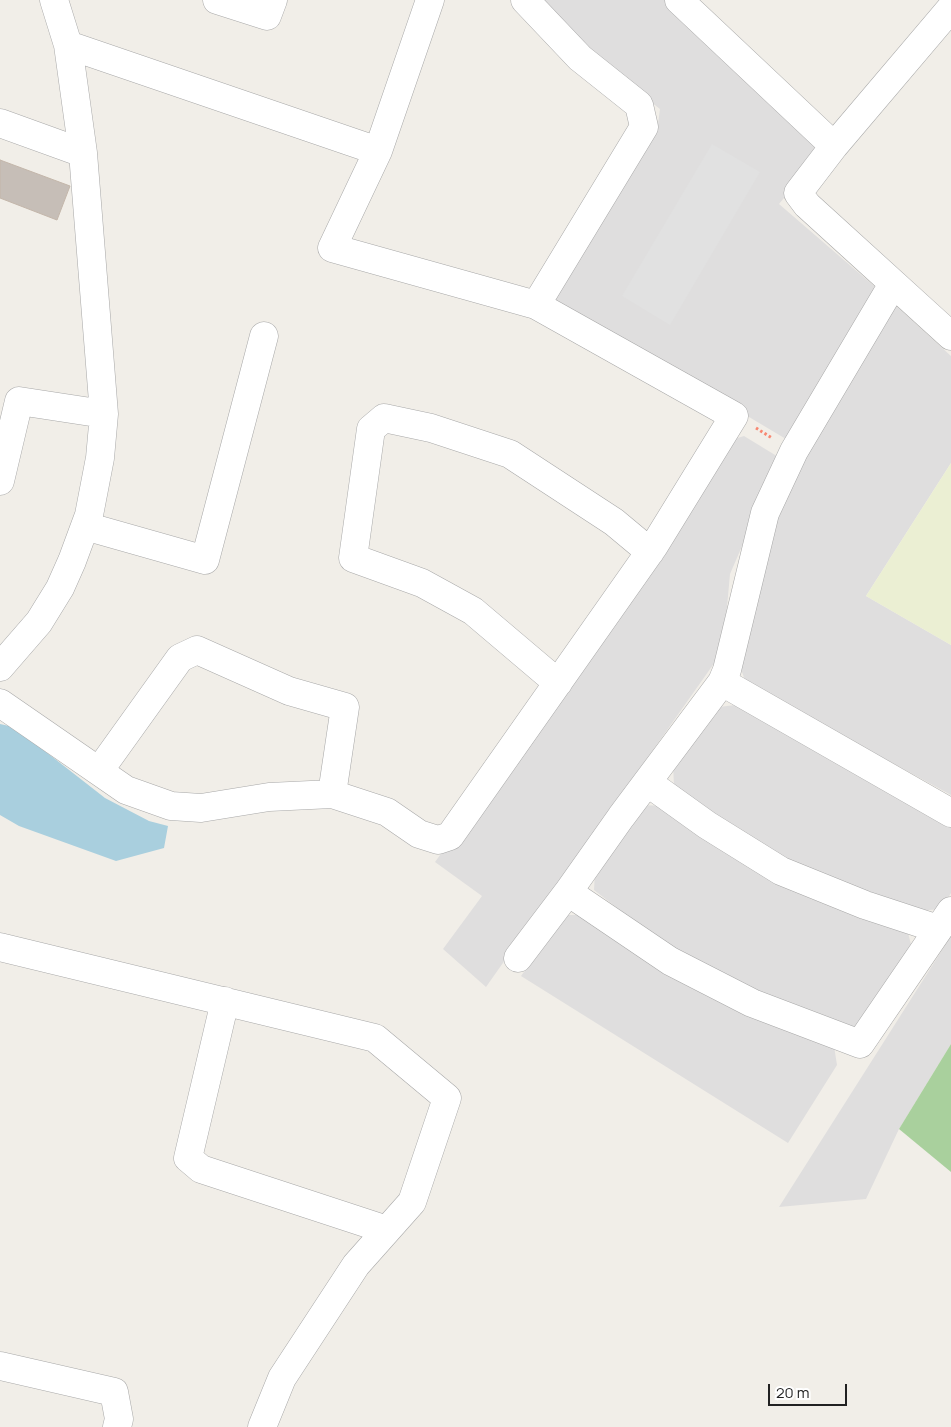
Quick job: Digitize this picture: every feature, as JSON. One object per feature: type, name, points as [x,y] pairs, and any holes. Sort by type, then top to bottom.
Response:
[{"type":"street","points":[[0,667],[40,622],[60,588],[89,515],[100,458],[104,414],[83,153],[68,45],[54,0]]},
{"type":"street","points":[[217,0],[267,16],[273,0]]},
{"type":"street","points":[[0,703],[126,790],[171,806],[201,808],[269,797],[332,794],[387,812],[419,834],[438,840],[450,836],[650,552],[734,416],[536,305],[332,248],[378,151],[430,0]]},
{"type":"street","points":[[525,0],[580,58],[639,105],[644,127],[536,305]]},
{"type":"street","points":[[679,0],[834,146]]},
{"type":"street","points":[[948,0],[951,3]]},
{"type":"street","points":[[951,8],[834,146],[798,193],[807,205],[951,336]]},
{"type":"street","points":[[68,45],[378,151]]},
{"type":"street","points":[[0,123],[83,153]]},
{"type":"street","points":[[518,958],[722,682],[765,513],[794,451],[893,284]]},
{"type":"street","points":[[85,526],[205,560],[264,336]]},
{"type":"street","points":[[0,481],[9,397],[104,414]]},
{"type":"street","points":[[558,682],[473,611],[422,583],[353,558],[371,430],[384,418],[431,428],[510,454],[614,522],[650,552]]},
{"type":"street","points":[[99,771],[180,658],[197,650],[289,691],[345,707],[332,794]]},
{"type":"street","points":[[722,682],[951,813]]},
{"type":"street","points":[[568,892],[670,960],[744,999],[860,1044],[945,920],[865,905],[781,871],[707,825],[647,782]]},
{"type":"street","points":[[0,947],[375,1038],[447,1098],[412,1202],[356,1265],[282,1378],[262,1427]]},
{"type":"street","points":[[225,1002],[188,1158],[201,1169],[387,1230]]},
{"type":"street","points":[[0,1366],[114,1392],[119,1419],[118,1427]]},
{"type":"path","points":[[734,416],[794,451]]},
{"type":"shaded area","points":[[539,0],[665,0],[815,142],[820,154],[779,204],[881,292],[791,442],[546,296],[658,124],[660,109],[602,64]]},
{"type":"shaded area","points":[[712,144],[760,172],[670,325],[622,296]]},
{"type":"shaded area","points":[[893,303],[951,356],[951,463],[866,596],[951,645],[951,795],[746,683],[738,661],[776,504]]},
{"type":"shaded area","points":[[744,436],[780,458],[730,574],[725,629],[715,662],[486,987],[443,949],[482,896],[435,862],[590,649],[725,442]]},
{"type":"shaded area","points":[[735,705],[951,820],[951,893],[941,909],[917,911],[753,844],[674,786],[673,764],[711,708]]},
{"type":"shaded area","points":[[643,805],[663,806],[908,933],[913,952],[869,1022],[852,1027],[734,986],[679,956],[594,890],[595,872]]},
{"type":"shaded area","points":[[566,915],[584,915],[834,1046],[837,1065],[788,1143],[521,976]]},
{"type":"shaded area","points":[[951,936],[951,1044],[899,1129],[866,1199],[779,1207]]},
{"type":"green space","points":[[951,463],[951,645],[866,596]]},
{"type":"green space","points":[[951,1044],[951,1172],[899,1129]]},
{"type":"water","points":[[0,724],[9,726],[32,741],[105,798],[149,821],[168,826],[164,848],[116,861],[19,826],[0,815]]},
{"type":"building","points":[[0,160],[70,186],[57,220],[0,198]]}]
